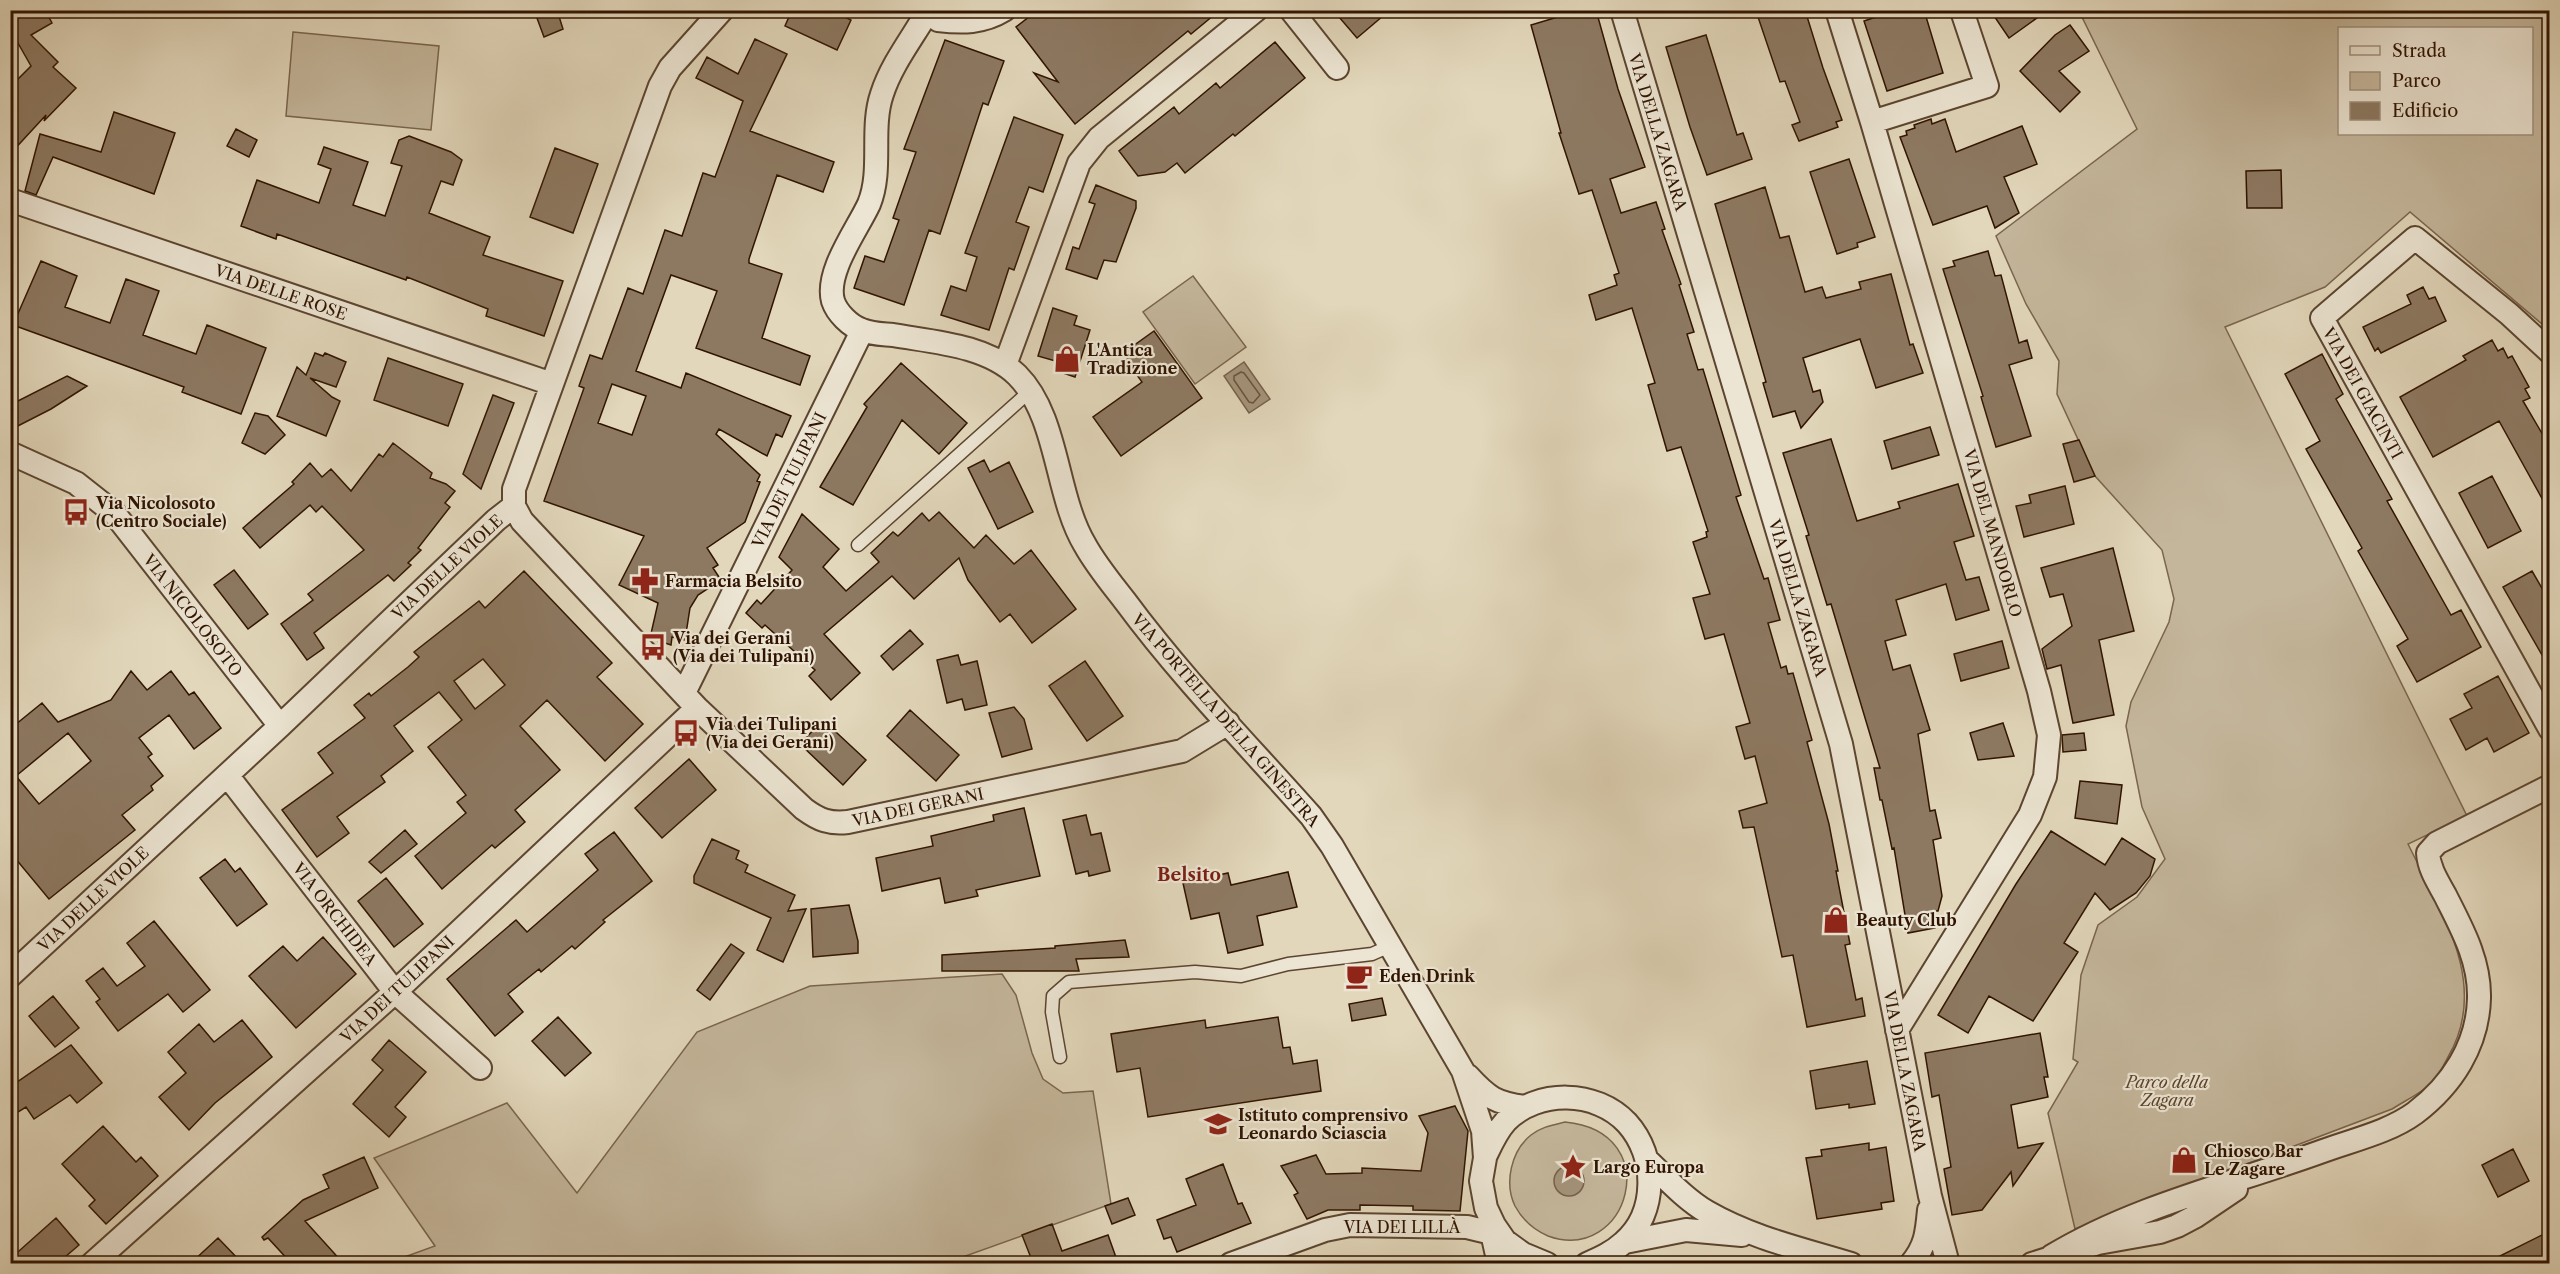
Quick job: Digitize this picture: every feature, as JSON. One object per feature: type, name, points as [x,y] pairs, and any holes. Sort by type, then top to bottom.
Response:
[{"type":"street","points":[[862,331],[838,310],[833,300],[832,286],[835,270],[870,201],[875,181],[881,95],[904,49],[934,14],[967,22],[995,16],[1004,10]]},
{"type":"street","points":[[1005,365],[1079,163],[1099,138],[1256,10]]},
{"type":"street","points":[[1291,10],[1337,68]]},
{"type":"street","name":"VIA DELLA ZAGARA","points":[[1622,10],[1841,744],[1930,1196]]},
{"type":"street","name":"VIA DEL MANDORLO","points":[[1837,10],[2039,691],[2049,735],[2045,777],[2030,815],[1897,1030]]},
{"type":"street","name":"VIA DELLE VIOLE","points":[[10,976],[280,726],[496,520],[514,506],[514,489],[660,86],[670,68],[716,13]]},
{"type":"street","points":[[1872,122],[1987,86],[1963,14]]},
{"type":"street","name":"VIA DELLE ROSE","points":[[10,200],[552,384]]},
{"type":"street","name":"VIA DEI GIACINTI","points":[[2550,352],[2509,314],[2415,238],[2322,318],[2550,729]]},
{"type":"street","name":"VIA PORTELLA DELLA GINESTRA","points":[[862,331],[942,343],[993,358],[1018,376],[1029,392],[1045,425],[1072,520],[1084,544],[1157,645],[1311,816],[1332,846],[1463,1071]]},
{"type":"street","name":"VIA DEI TULIPANI","points":[[92,1263],[395,992],[690,701],[862,331]]},
{"type":"street","name":"VIA NICOLOSOTO","points":[[10,453],[76,483],[114,513],[280,726]]},
{"type":"street","name":"VIA DEI GERANI","points":[[514,506],[522,521],[690,701],[804,809],[819,820],[834,823],[1182,751],[1228,723]]},
{"type":"street","name":"VIA ORCHIDEA","points":[[227,774],[395,992],[480,1068]]},
{"type":"street","points":[[2042,1260],[2098,1243],[2160,1232],[2191,1207],[2254,1177],[2389,1127],[2414,1113],[2442,1088],[2468,1049],[2475,1028],[2479,997],[2476,970],[2468,941],[2432,870],[2428,854],[2437,843],[2550,786]]},
{"type":"street","points":[[1463,1071],[1488,1097],[1503,1104],[1525,1107]]},
{"type":"street","points":[[1463,1071],[1483,1131],[1485,1158]]},
{"type":"street","points":[[1499,1263],[1507,1248],[1486,1208],[1481,1181],[1485,1158],[1493,1138],[1507,1120],[1525,1107],[1545,1100],[1567,1097],[1589,1100],[1609,1109],[1626,1123],[1640,1141],[1648,1161],[1650,1183],[1647,1205],[1639,1225],[1625,1242],[1607,1256],[1587,1263]]},
{"type":"street","points":[[1648,1161],[1706,1212],[1758,1237],[1851,1263]]},
{"type":"street","points":[[1927,1263],[1930,1196]]},
{"type":"street","points":[[1930,1196],[1948,1263]]},
{"type":"street","name":"VIA DEI LILLÀ","points":[[1231,1263],[1325,1230],[1350,1225],[1467,1227],[1507,1248],[1547,1263]]},
{"type":"street","points":[[1625,1242],[1686,1230],[1758,1237]]},
{"type":"street","points":[[1911,1263],[1922,1250],[1927,1237]]},
{"type":"lane","points":[[858,545],[1029,392]]},
{"type":"lane","points":[[1060,1057],[1052,1012],[1053,996],[1069,982],[1195,972],[1241,976],[1288,964],[1372,954],[1390,946]]},
{"type":"green space","name":"Parco della Zagara","points":[[2079,11],[2549,11],[2549,330],[2410,212],[2325,287],[2225,327],[2467,816],[2408,844],[2446,921],[2456,948],[2463,975],[2464,1002],[2460,1030],[2446,1061],[2433,1081],[2392,1109],[2075,1229],[2048,1113],[2078,1062],[2073,1059],[2081,975],[2098,925],[2137,897],[2165,859],[2142,807],[2126,726],[2131,702],[2169,622],[2174,599],[2162,550],[2095,476],[2057,394],[2059,361],[2026,304],[1996,236],[2137,129]]},
{"type":"green space","points":[[293,32],[439,46],[431,130],[286,116]]},
{"type":"green space","points":[[1193,276],[1246,347],[1195,384],[1143,312]]},
{"type":"green space","points":[[1002,974],[1016,995],[1032,1053],[1043,1079],[1063,1093],[1093,1091],[1111,1204],[946,1263],[388,1263],[435,1246],[374,1158],[507,1103],[577,1193],[697,1032],[810,986]]},
{"type":"green space","points":[[1565,1122],[1597,1131],[1617,1148],[1626,1170],[1625,1194],[1616,1215],[1599,1232],[1576,1240],[1548,1236],[1529,1224],[1515,1206],[1510,1187],[1514,1158],[1524,1142],[1539,1130]]},
{"type":"water","points":[[1244,362],[1270,399],[1249,413],[1224,376]]},
{"type":"water","points":[[1569,1166],[1579,1171],[1584,1181],[1579,1191],[1569,1196],[1559,1191],[1554,1181],[1559,1171]]},
{"type":"building","points":[[10,10],[45,10],[52,23],[31,35],[58,62],[53,67],[76,88],[44,121],[46,115],[10,154],[10,87],[31,66],[10,29]]},
{"type":"building","points":[[534,10],[557,10],[563,29],[544,37]]},
{"type":"building","points":[[792,10],[831,10],[851,20],[837,50],[785,26]]},
{"type":"building","points":[[1038,10],[1220,10],[1191,34],[1188,31],[1075,124],[1034,73],[1058,82],[1016,27]]},
{"type":"building","points":[[1333,10],[1390,10],[1357,38]]},
{"type":"building","points":[[1581,10],[1596,10],[1618,89],[1645,167],[1610,179],[1621,213],[1656,202],[1665,229],[1662,230],[1681,284],[1679,285],[1694,332],[1687,334],[1698,370],[1703,369],[1741,495],[1736,497],[1764,579],[1768,578],[1780,620],[1768,623],[1781,668],[1786,666],[1788,674],[1793,673],[1812,740],[1807,742],[1829,824],[1838,871],[1836,871],[1850,944],[1845,945],[1856,1000],[1862,998],[1865,1016],[1807,1027],[1793,955],[1782,957],[1754,827],[1743,828],[1739,811],[1767,803],[1755,756],[1745,759],[1736,727],[1750,723],[1724,634],[1705,639],[1693,598],[1710,594],[1693,542],[1707,537],[1706,532],[1708,531],[1681,447],[1667,451],[1648,385],[1655,383],[1632,308],[1596,320],[1589,295],[1617,285],[1614,275],[1619,273],[1592,190],[1579,194],[1559,133],[1561,133],[1531,25]]},
{"type":"building","points":[[1768,10],[1805,10],[1842,120],[1836,122],[1838,127],[1799,141],[1792,125],[1800,122],[1785,81],[1780,82],[1757,14]]},
{"type":"building","points":[[1897,10],[1924,10],[1943,73],[1887,91],[1864,21]]},
{"type":"building","points":[[1990,10],[2048,10],[2009,38]]},
{"type":"building","points":[[2070,25],[2089,51],[2059,71],[2080,92],[2060,112],[2020,71],[2055,35]]},
{"type":"building","points":[[1706,35],[1737,135],[1743,133],[1752,159],[1707,175],[1666,47]]},
{"type":"building","points":[[755,39],[787,54],[750,131],[834,162],[823,192],[777,175],[749,259],[749,263],[782,274],[762,338],[810,356],[800,385],[696,348],[717,291],[671,275],[636,371],[681,388],[686,373],[791,416],[782,437],[776,434],[767,456],[719,429],[716,434],[760,475],[757,481],[760,482],[745,522],[707,548],[718,565],[713,568],[721,580],[698,595],[690,608],[685,640],[672,637],[671,645],[650,638],[658,603],[619,585],[644,536],[544,501],[584,388],[579,386],[590,355],[602,359],[628,288],[643,294],[665,230],[682,236],[703,173],[715,177],[743,101],[696,78],[707,57],[738,74]],"holes":[[[612,384],[646,396],[632,435],[598,423]]]},
{"type":"building","points":[[945,40],[1004,61],[988,105],[983,103],[940,234],[929,230],[904,305],[854,288],[865,256],[884,262],[899,220],[893,218],[916,152],[904,149]]},
{"type":"building","points":[[1275,42],[1305,78],[1235,136],[1233,134],[1185,173],[1177,163],[1165,172],[1138,176],[1119,151],[1174,107],[1179,114],[1216,83],[1220,88]]},
{"type":"building","points":[[114,112],[175,133],[154,194],[53,157],[36,195],[25,191],[40,134],[101,152]]},
{"type":"building","points":[[1014,117],[1063,135],[1043,192],[1029,187],[1016,222],[1029,227],[1014,270],[1009,268],[989,330],[941,315],[951,286],[966,291],[977,257],[965,253]]},
{"type":"building","points":[[1931,119],[1932,124],[1945,119],[1956,152],[2022,126],[2037,164],[2004,177],[2019,213],[1995,228],[1987,206],[1933,225],[1900,137],[1907,135],[1906,131],[1915,128],[1914,125]]},
{"type":"building","points":[[236,129],[257,140],[249,157],[227,146]]},
{"type":"building","points":[[409,136],[451,152],[462,160],[453,185],[441,181],[429,213],[490,237],[483,255],[563,281],[544,336],[486,316],[488,309],[407,277],[406,280],[277,234],[276,239],[241,226],[257,180],[319,203],[331,169],[318,164],[324,147],[368,162],[353,205],[385,216],[402,166],[391,163],[399,140]]},
{"type":"building","points":[[555,148],[598,164],[573,233],[530,217]]},
{"type":"building","points":[[1849,159],[1875,237],[1857,243],[1858,247],[1837,254],[1810,172]]},
{"type":"building","points":[[2281,170],[2282,208],[2247,208],[2246,171]]},
{"type":"building","points":[[1096,185],[1136,201],[1136,208],[1116,262],[1104,260],[1097,279],[1066,269],[1073,247],[1079,249],[1095,204],[1089,202]]},
{"type":"building","points":[[1765,187],[1780,238],[1789,236],[1805,292],[1822,287],[1826,298],[1861,289],[1859,282],[1891,274],[1910,345],[1913,344],[1923,373],[1876,388],[1860,339],[1803,358],[1813,392],[1820,390],[1823,402],[1801,428],[1795,411],[1773,417],[1763,383],[1766,382],[1715,204]]},
{"type":"building","points":[[1988,251],[1995,276],[2001,275],[2019,343],[2027,340],[2032,358],[2009,365],[2031,436],[1996,447],[1981,397],[1983,396],[1943,269],[1955,266],[1953,261]]},
{"type":"building","points":[[41,261],[77,276],[65,307],[110,323],[126,279],[159,291],[143,335],[196,354],[207,325],[266,348],[241,414],[182,392],[184,387],[13,325]]},
{"type":"building","points":[[2423,287],[2429,299],[2435,297],[2446,321],[2381,353],[2378,348],[2375,351],[2363,327],[2411,304],[2407,295]]},
{"type":"building","points":[[1053,308],[1077,316],[1074,325],[1090,330],[1075,377],[1057,371],[1059,362],[1038,356]]},
{"type":"building","points":[[1154,331],[1202,398],[1121,456],[1093,417],[1142,382],[1122,354]]},
{"type":"building","points":[[2492,340],[2498,351],[2503,348],[2508,358],[2512,356],[2529,387],[2525,389],[2530,398],[2523,401],[2550,447],[2550,513],[2499,421],[2433,457],[2400,397],[2466,360],[2463,356]]},
{"type":"building","points":[[315,353],[323,356],[325,353],[346,362],[336,387],[310,378],[340,401],[326,436],[277,416],[297,367],[306,375]]},
{"type":"building","points":[[2322,354],[2343,394],[2336,399],[2392,499],[2387,501],[2451,615],[2461,610],[2481,647],[2417,682],[2397,646],[2408,639],[2358,551],[2362,548],[2306,449],[2320,441],[2285,374]]},
{"type":"building","points":[[388,358],[463,384],[448,426],[374,400]]},
{"type":"building","points":[[901,363],[967,423],[939,454],[902,420],[853,505],[820,487],[867,407],[864,404]]},
{"type":"building","points":[[67,376],[87,386],[51,409],[10,430],[10,405]]},
{"type":"building","points":[[493,395],[514,403],[481,489],[463,474]]},
{"type":"building","points":[[255,413],[268,416],[285,435],[265,454],[242,443]]},
{"type":"building","points":[[1930,427],[1939,455],[1892,469],[1884,441]]},
{"type":"building","points":[[1831,439],[1857,521],[1900,508],[1898,502],[1958,484],[1974,536],[1954,542],[1966,580],[1979,577],[1989,610],[1956,620],[1946,584],[1896,600],[1906,635],[1885,641],[1893,670],[1910,665],[1930,730],[1918,734],[1930,811],[1935,810],[1941,838],[1933,840],[1942,896],[1938,911],[1932,911],[1935,928],[1908,933],[1894,848],[1892,849],[1874,768],[1880,768],[1831,604],[1827,605],[1806,536],[1809,535],[1783,453]]},
{"type":"building","points":[[2079,440],[2095,476],[2074,482],[2063,444]]},
{"type":"building","points":[[393,443],[432,473],[430,478],[446,484],[455,491],[445,503],[450,507],[418,548],[421,550],[408,563],[411,565],[394,581],[388,575],[314,633],[324,648],[307,660],[281,624],[313,600],[308,594],[364,550],[322,506],[316,512],[310,505],[260,548],[243,528],[294,484],[292,482],[310,463],[322,477],[331,469],[351,491],[379,454],[383,457]]},
{"type":"building","points":[[984,460],[990,472],[1009,462],[1033,512],[998,529],[968,468]]},
{"type":"building","points":[[2492,476],[2521,531],[2488,548],[2459,493]]},
{"type":"building","points":[[2065,486],[2074,524],[2024,537],[2016,506],[2031,503],[2029,495]]},
{"type":"building","points":[[939,512],[974,548],[986,535],[1014,564],[1031,550],[1076,609],[1032,643],[1010,614],[1000,622],[968,580],[959,558],[914,599],[892,576],[824,634],[860,673],[831,700],[809,676],[815,670],[765,625],[762,628],[746,613],[757,600],[761,604],[792,570],[779,557],[802,514],[839,549],[823,567],[846,591],[879,562],[871,553],[893,532],[898,536],[922,513],[929,521]]},
{"type":"building","points":[[2113,548],[2134,631],[2099,640],[2114,715],[2073,723],[2061,665],[2047,669],[2042,649],[2072,626],[2063,594],[2050,597],[2041,568]]},
{"type":"building","points":[[234,570],[268,614],[248,629],[214,585]]},
{"type":"building","points":[[524,571],[612,663],[597,677],[643,724],[605,761],[547,700],[520,726],[560,770],[515,810],[525,822],[495,848],[492,845],[442,889],[415,856],[466,813],[457,802],[466,795],[428,747],[462,720],[439,692],[394,726],[413,751],[381,776],[385,782],[337,817],[349,833],[317,857],[282,810],[333,773],[318,753],[365,718],[354,705],[369,693],[371,696],[408,667],[419,657],[414,652],[479,601],[485,608]],"holes":[[[483,659],[505,685],[475,709],[454,681]]]},
{"type":"building","points":[[2532,571],[2550,602],[2550,669],[2503,587]]},
{"type":"building","points":[[910,630],[923,644],[893,670],[881,656]]},
{"type":"building","points":[[2002,641],[2009,668],[1961,681],[1954,654]]},
{"type":"building","points":[[958,655],[961,665],[977,661],[987,705],[965,710],[962,699],[947,703],[937,660]]},
{"type":"building","points":[[1085,661],[1123,716],[1087,741],[1049,686]]},
{"type":"building","points":[[131,671],[147,690],[171,671],[189,695],[194,692],[221,728],[194,749],[169,715],[139,738],[152,754],[148,757],[163,776],[151,786],[153,790],[122,815],[135,830],[49,899],[10,852],[10,729],[42,703],[58,722],[111,700]],"holes":[[[68,733],[91,761],[39,804],[16,776]]]},
{"type":"building","points":[[2498,676],[2529,733],[2494,752],[2487,738],[2466,750],[2450,719],[2472,708],[2464,694]]},
{"type":"building","points":[[1014,707],[1024,719],[1032,749],[1002,757],[989,713]]},
{"type":"building","points":[[910,710],[959,755],[936,781],[887,736]]},
{"type":"building","points":[[823,720],[866,760],[843,785],[800,744]]},
{"type":"building","points":[[2003,723],[2014,756],[1978,760],[1970,733]]},
{"type":"building","points":[[2084,733],[2086,750],[2063,752],[2062,735]]},
{"type":"building","points":[[689,759],[716,790],[662,838],[635,808]]},
{"type":"building","points":[[2080,781],[2122,785],[2117,824],[2075,818]]},
{"type":"building","points":[[1024,808],[1040,876],[976,890],[978,896],[945,903],[940,878],[882,891],[876,858],[933,846],[931,836],[994,821],[993,815]]},
{"type":"building","points":[[1086,815],[1091,835],[1101,833],[1110,871],[1089,876],[1088,871],[1076,874],[1063,820]]},
{"type":"building","points":[[405,830],[417,844],[381,873],[369,862]]},
{"type":"building","points":[[2051,831],[2105,865],[2122,838],[2155,859],[2150,876],[2136,893],[2110,910],[2095,893],[2064,943],[2078,952],[2033,1021],[1989,996],[1968,1033],[1938,1015],[2016,884]]},
{"type":"building","points":[[614,832],[652,881],[603,920],[605,922],[575,949],[572,946],[541,972],[539,969],[508,994],[523,1012],[495,1036],[447,979],[516,920],[527,932],[598,870],[585,854]]},
{"type":"building","points":[[712,839],[739,851],[736,859],[748,865],[745,872],[795,895],[788,911],[806,909],[783,962],[757,950],[771,918],[694,883],[694,876]]},
{"type":"building","points":[[225,859],[235,872],[240,868],[267,904],[237,926],[200,878]]},
{"type":"building","points":[[1288,872],[1297,907],[1257,916],[1263,945],[1228,953],[1219,913],[1191,919],[1183,883],[1228,873],[1231,885]]},
{"type":"building","points":[[386,878],[423,924],[394,947],[358,901]]},
{"type":"building","points":[[849,905],[858,941],[858,953],[813,957],[811,909]]},
{"type":"building","points":[[154,921],[210,990],[183,1012],[168,994],[118,1031],[96,1002],[100,999],[86,981],[103,968],[117,986],[145,966],[127,943]]},
{"type":"building","points":[[323,937],[356,974],[296,1028],[249,976],[283,946],[297,961]]},
{"type":"building","points":[[1125,940],[1129,957],[1076,959],[1079,971],[942,971],[942,955],[1055,948],[1055,946]]},
{"type":"building","points":[[731,944],[744,953],[710,1000],[697,990]]},
{"type":"building","points":[[53,996],[79,1028],[55,1047],[29,1016]]},
{"type":"building","points":[[1382,998],[1386,1015],[1352,1021],[1349,1004]]},
{"type":"building","points":[[558,1017],[591,1053],[565,1076],[532,1041]]},
{"type":"building","points":[[1278,1017],[1283,1048],[1290,1047],[1293,1064],[1317,1060],[1321,1091],[1148,1117],[1140,1068],[1117,1072],[1111,1034],[1205,1020],[1206,1028]]},
{"type":"building","points":[[242,1020],[272,1057],[215,1103],[189,1130],[159,1097],[186,1073],[168,1052],[199,1024],[214,1042]]},
{"type":"building","points":[[2040,1033],[2048,1077],[2044,1077],[2048,1097],[2011,1105],[2018,1148],[2043,1143],[2013,1186],[2011,1172],[1982,1210],[1952,1215],[1944,1169],[1951,1167],[1939,1095],[1932,1097],[1925,1053]]},
{"type":"building","points":[[389,1040],[426,1072],[395,1107],[406,1117],[389,1137],[353,1104],[383,1070],[372,1060]]},
{"type":"building","points":[[71,1045],[102,1083],[77,1103],[70,1095],[34,1119],[26,1107],[10,1117],[10,1087]]},
{"type":"building","points":[[1867,1061],[1875,1104],[1849,1108],[1849,1104],[1816,1109],[1810,1071]]},
{"type":"building","points":[[1455,1106],[1468,1131],[1460,1211],[1413,1210],[1413,1206],[1360,1205],[1360,1210],[1328,1210],[1307,1219],[1294,1195],[1298,1193],[1281,1166],[1316,1155],[1326,1174],[1362,1173],[1362,1168],[1421,1171],[1428,1133],[1419,1116]]},
{"type":"building","points":[[103,1126],[136,1162],[141,1157],[158,1176],[106,1224],[89,1206],[95,1200],[62,1164]]},
{"type":"building","points":[[1869,1143],[1869,1150],[1886,1147],[1894,1201],[1881,1203],[1882,1209],[1817,1219],[1806,1158],[1822,1156],[1821,1150]]},
{"type":"building","points":[[2513,1149],[2529,1181],[2498,1197],[2482,1165]]},
{"type":"building","points":[[364,1157],[378,1188],[305,1221],[343,1263],[291,1263],[268,1238],[264,1240],[262,1237],[303,1200],[329,1188],[323,1175]]},
{"type":"building","points":[[1223,1164],[1238,1204],[1242,1203],[1251,1223],[1177,1252],[1171,1237],[1164,1239],[1157,1220],[1196,1205],[1186,1179]]},
{"type":"building","points":[[1128,1198],[1135,1215],[1112,1224],[1105,1206]]},
{"type":"building","points":[[56,1218],[79,1245],[58,1263],[10,1263],[10,1259]]},
{"type":"building","points":[[1052,1224],[1062,1251],[1108,1235],[1118,1263],[1033,1263],[1022,1235]]},
{"type":"building","points":[[2550,1231],[2550,1263],[2486,1263]]},
{"type":"building","points":[[218,1238],[242,1263],[191,1263]]},
{"type":"place","name":"L'Antica Tradizione","points":[[1067,359]]},
{"type":"place","name":"Via Nicolosoto (Centro Sociale)","points":[[76,512]]},
{"type":"place","name":"Farmacia Belsito","points":[[645,581]]},
{"type":"place","name":"Via dei Gerani (Via dei Tulipani)","points":[[653,647]]},
{"type":"place","name":"Via dei Tulipani (Via dei Gerani)","points":[[686,733]]},
{"type":"place","name":"Beauty Club","points":[[1836,920]]},
{"type":"place","name":"Eden Drink","points":[[1359,976]]},
{"type":"place","name":"Istituto comprensivo Leonardo Sciascia","points":[[1218,1124]]},
{"type":"place","name":"Chiosco Bar Le Zagare","points":[[2184,1160]]},
{"type":"place","name":"Largo Europa","points":[[1573,1167]]},
{"type":"district","name":"Belsito","points":[[1189,875]]}]
